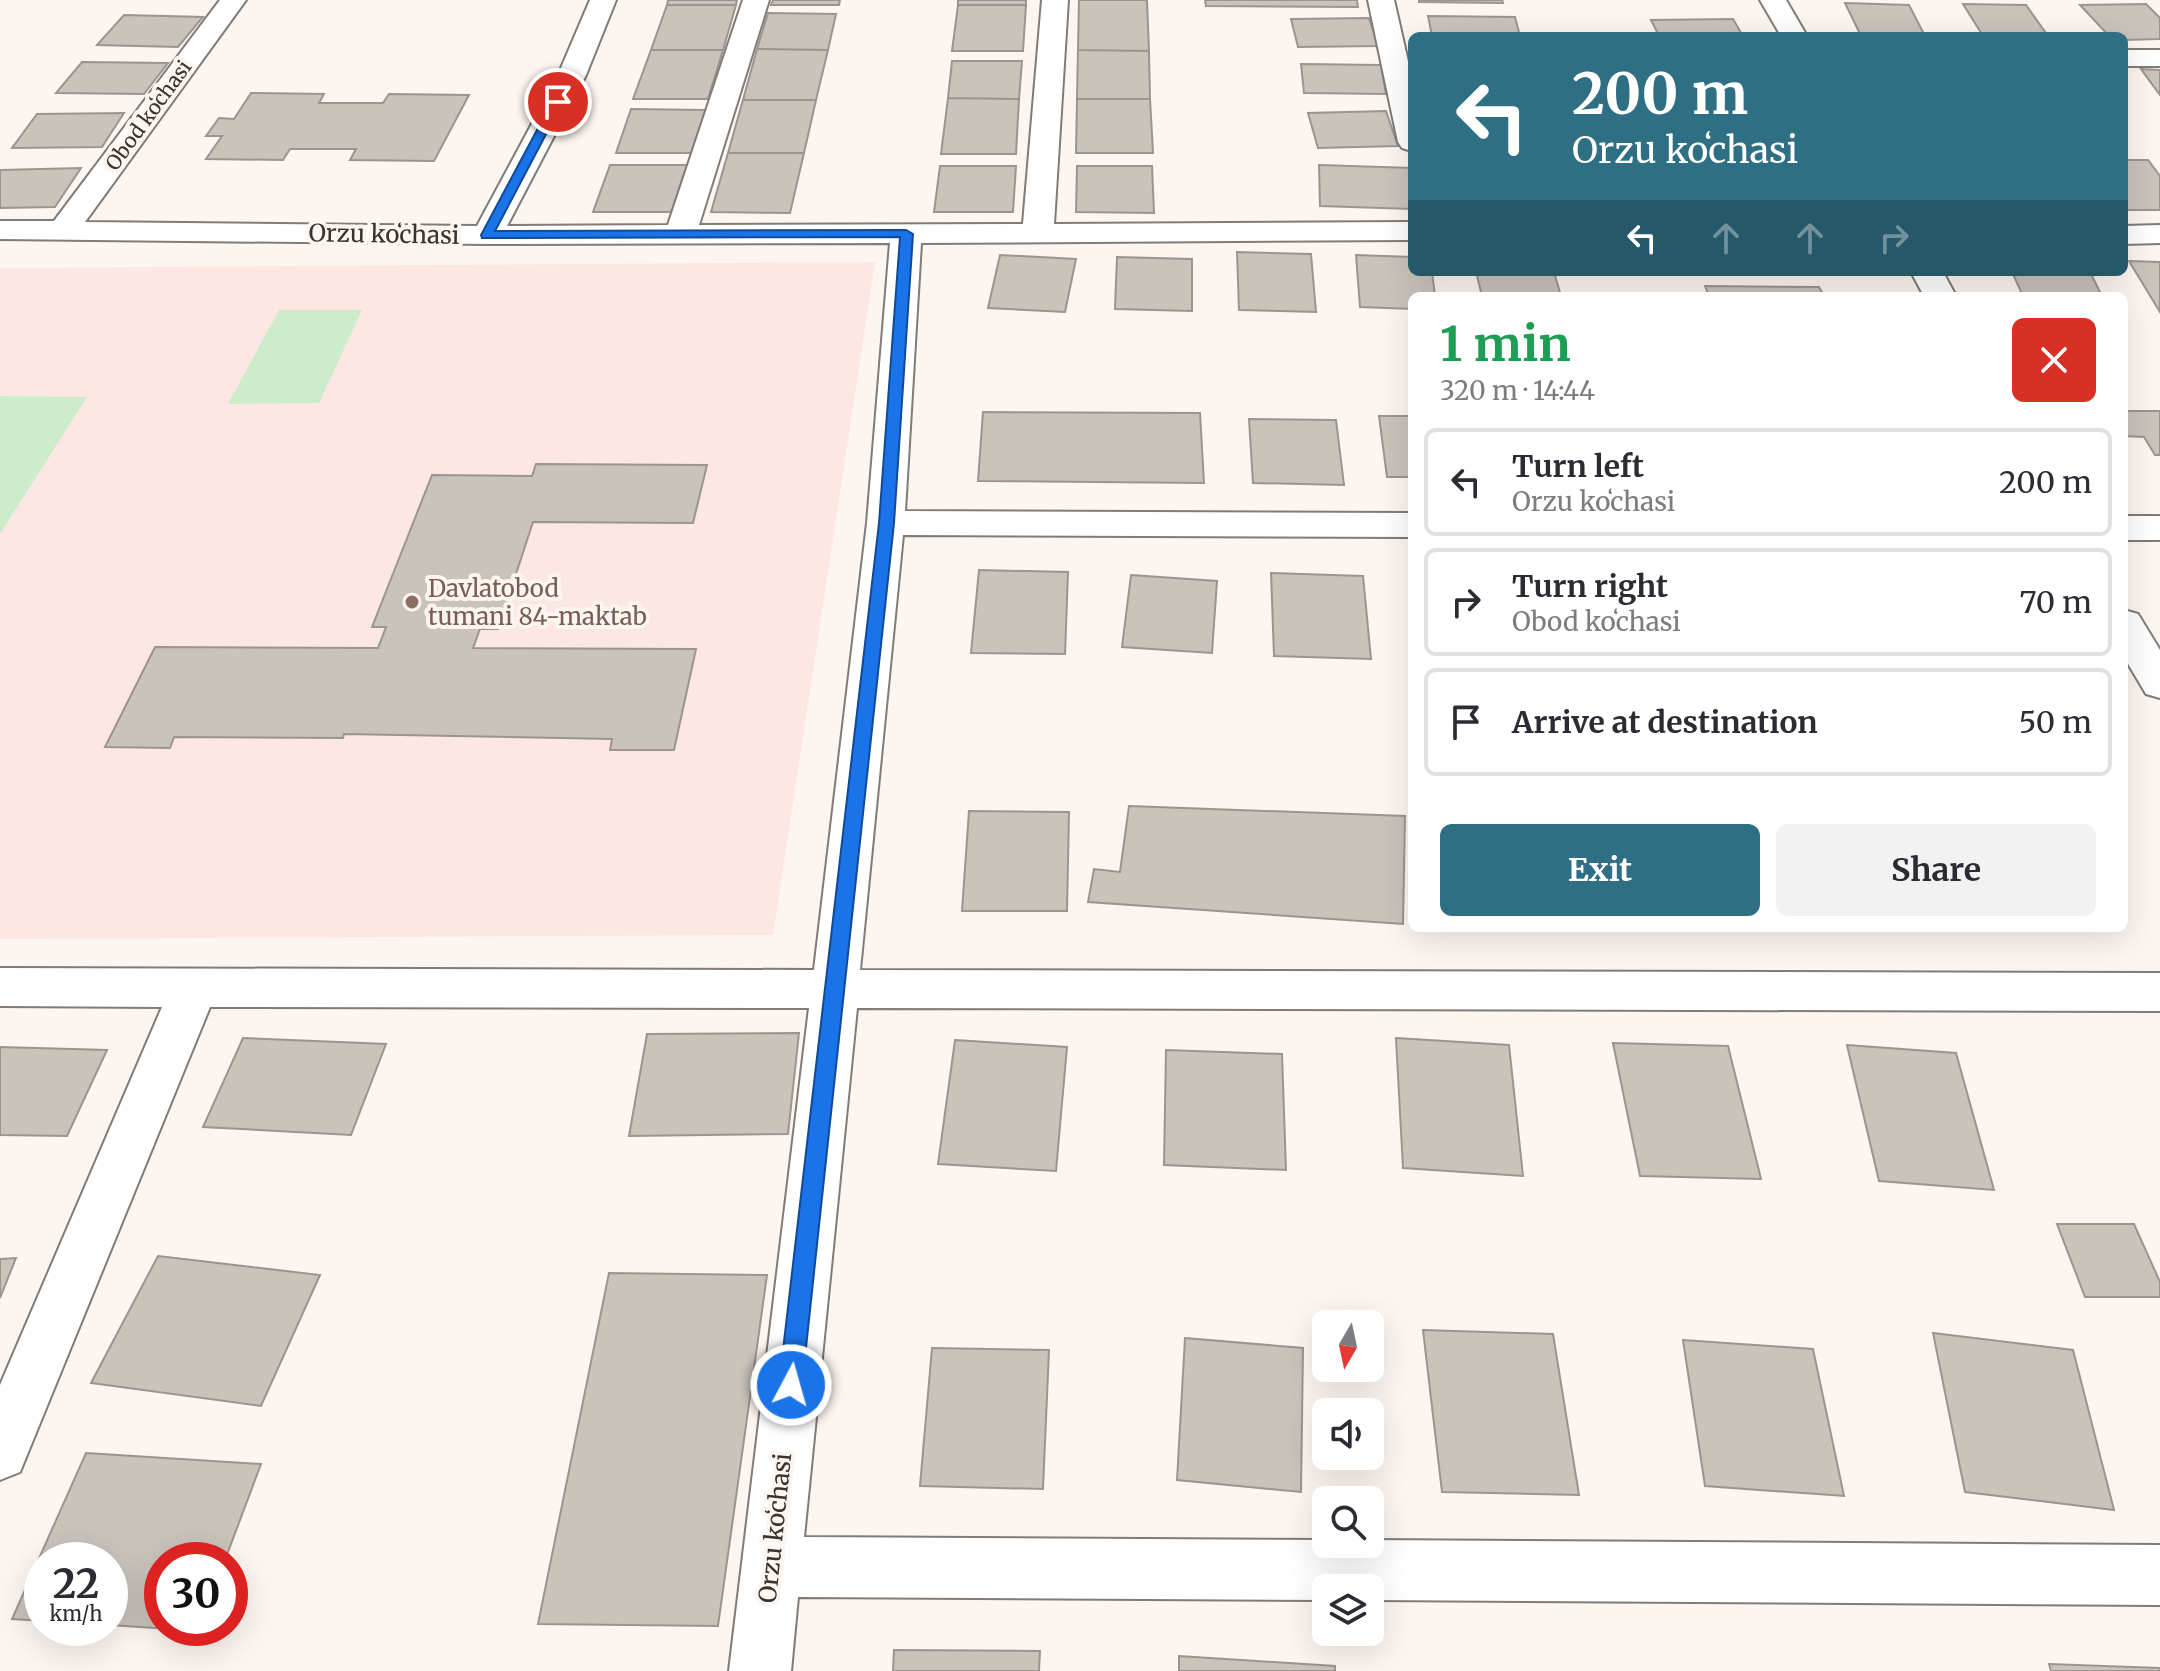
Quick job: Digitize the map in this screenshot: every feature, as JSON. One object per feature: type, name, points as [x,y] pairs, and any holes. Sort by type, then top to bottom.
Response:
[{"type":"street","name":"Obod koʻchasi","points":[[63,230],[233,0]]},
{"type":"street","points":[[487,235],[572,75],[603,0]]},
{"type":"street","points":[[681,233],[756,0]]},
{"type":"street","points":[[1038,232],[1055,0]]},
{"type":"street","points":[[1381,0],[1408,124]]},
{"type":"street","points":[[1773,0],[1792,32]]},
{"type":"street","points":[[2128,58],[2160,58]]},
{"type":"street","name":"Orzu koʻchasi","points":[[0,230],[487,235],[906,234],[886,523],[760,1671]]},
{"type":"street","points":[[906,234],[1408,231]]},
{"type":"street","points":[[2128,235],[2160,234]]},
{"type":"street","points":[[886,523],[1408,525]]},
{"type":"street","points":[[2128,528],[2160,528]]},
{"type":"street","points":[[2128,630],[2160,684]]},
{"type":"street","points":[[0,987],[2160,992]]},
{"type":"street","points":[[0,1452],[194,987]]},
{"type":"street","points":[[771,1567],[2160,1575]]},
{"type":"shaded area","name":"Davlatobod tumani 84-maktab","points":[[875,262],[773,935],[0,939],[0,268]]},
{"type":"green space","points":[[279,310],[362,310],[319,403],[228,404]]},
{"type":"green space","points":[[0,396],[87,397],[0,534]]},
{"type":"building","points":[[668,0],[737,0],[736,5],[667,5]]},
{"type":"building","points":[[773,0],[840,0],[839,5],[771,5]]},
{"type":"building","points":[[958,0],[1026,0],[1026,5],[958,5]]},
{"type":"building","points":[[1079,0],[1147,0],[1149,51],[1078,50]]},
{"type":"building","points":[[1205,0],[1357,0],[1358,7],[1206,6]]},
{"type":"building","points":[[1502,0],[1503,3],[1419,2]]},
{"type":"building","points":[[1845,3],[1909,5],[1923,32],[1859,32]]},
{"type":"building","points":[[1963,4],[2026,5],[2045,32],[1980,32]]},
{"type":"building","points":[[2146,4],[2160,18],[2160,39],[2128,40],[2128,32],[2105,32],[2080,5]]},
{"type":"building","points":[[667,5],[736,5],[723,50],[651,50]]},
{"type":"building","points":[[958,5],[1026,5],[1023,51],[952,51]]},
{"type":"building","points":[[768,13],[836,14],[828,50],[757,49]]},
{"type":"building","points":[[124,15],[203,17],[178,47],[97,45]]},
{"type":"building","points":[[1428,16],[1515,17],[1519,32],[1431,32]]},
{"type":"building","points":[[1369,18],[1378,46],[1298,47],[1291,19]]},
{"type":"building","points":[[1733,19],[1741,32],[1657,32],[1651,20]]},
{"type":"building","points":[[757,49],[828,50],[816,100],[743,100]]},
{"type":"building","points":[[651,50],[723,50],[708,99],[633,99]]},
{"type":"building","points":[[1078,50],[1149,51],[1150,99],[1077,99]]},
{"type":"building","points":[[952,61],[1022,61],[1019,99],[948,98]]},
{"type":"building","points":[[82,62],[168,63],[144,94],[56,93]]},
{"type":"building","points":[[1301,64],[1381,65],[1386,94],[1304,93]]},
{"type":"building","points":[[2141,69],[2160,70],[2160,95]]},
{"type":"building","points":[[251,93],[324,94],[319,103],[383,103],[389,94],[469,95],[434,161],[350,160],[356,149],[290,149],[283,160],[206,159],[222,136],[206,136],[219,118],[234,119]]},
{"type":"building","points":[[948,98],[1019,99],[1016,154],[941,154]]},
{"type":"building","points":[[1077,99],[1150,99],[1153,153],[1076,153]]},
{"type":"building","points":[[743,100],[816,100],[804,153],[728,153]]},
{"type":"building","points":[[631,109],[707,110],[694,153],[616,153]]},
{"type":"building","points":[[1386,111],[1398,146],[1318,148],[1308,113]]},
{"type":"building","points":[[124,113],[102,147],[12,148],[37,114]]},
{"type":"building","points":[[728,153],[804,153],[790,213],[711,212]]},
{"type":"building","points":[[2128,160],[2148,160],[2160,176],[2160,210],[2128,210]]},
{"type":"building","points":[[610,165],[691,165],[677,212],[593,212]]},
{"type":"building","points":[[1319,165],[1408,168],[1408,209],[1320,206]]},
{"type":"building","points":[[940,166],[1016,166],[1013,212],[934,212]]},
{"type":"building","points":[[1077,166],[1152,166],[1154,213],[1076,212]]},
{"type":"building","points":[[81,168],[55,207],[0,208],[0,170]]},
{"type":"building","points":[[1237,252],[1311,254],[1316,312],[1239,310]]},
{"type":"building","points":[[1000,255],[1076,259],[1065,312],[988,308]]},
{"type":"building","points":[[1356,255],[1408,257],[1408,276],[1432,276],[1434,292],[1408,292],[1408,309],[1360,307]]},
{"type":"building","points":[[1117,257],[1192,259],[1192,311],[1115,309]]},
{"type":"building","points":[[2129,261],[2160,262],[2160,312]]},
{"type":"building","points":[[1477,276],[1555,276],[1560,292],[1481,292]]},
{"type":"building","points":[[2014,276],[2092,276],[2100,292],[2021,292]]},
{"type":"building","points":[[1705,286],[1819,287],[1822,292],[1707,292]]},
{"type":"building","points":[[2128,411],[2160,411],[2160,455],[2155,455],[2144,437],[2128,436]]},
{"type":"building","points":[[983,412],[1200,413],[1204,483],[978,481]]},
{"type":"building","points":[[1379,416],[1408,416],[1408,477],[1387,477]]},
{"type":"building","points":[[1249,419],[1336,420],[1344,485],[1253,483]]},
{"type":"building","points":[[536,464],[707,465],[693,523],[533,522],[498,629],[480,629],[473,648],[696,649],[674,750],[610,750],[612,739],[344,734],[343,738],[174,737],[170,748],[105,747],[155,647],[378,648],[386,627],[372,627],[432,475],[532,476]]},
{"type":"building","points":[[979,570],[1068,572],[1065,654],[971,653]]},
{"type":"building","points":[[1271,573],[1363,576],[1371,659],[1274,656]]},
{"type":"building","points":[[1131,575],[1217,581],[1212,653],[1122,647]]},
{"type":"building","points":[[1129,806],[1405,816],[1403,924],[1088,902],[1094,869],[1120,872]]},
{"type":"building","points":[[969,811],[1069,812],[1067,911],[962,911]]},
{"type":"building","points":[[799,1033],[788,1134],[629,1136],[647,1034]]},
{"type":"building","points":[[243,1038],[386,1044],[351,1135],[203,1127]]},
{"type":"building","points":[[1396,1038],[1509,1045],[1523,1176],[1403,1168]]},
{"type":"building","points":[[955,1040],[1067,1047],[1056,1171],[938,1164]]},
{"type":"building","points":[[1613,1043],[1728,1046],[1761,1179],[1640,1176]]},
{"type":"building","points":[[1847,1045],[1956,1053],[1994,1190],[1879,1181]]},
{"type":"building","points":[[0,1047],[107,1050],[67,1136],[0,1135]]},
{"type":"building","points":[[1166,1050],[1282,1054],[1286,1170],[1164,1165]]},
{"type":"building","points":[[2057,1224],[2134,1224],[2160,1282],[2160,1297],[2085,1297]]},
{"type":"building","points":[[158,1256],[320,1275],[261,1406],[91,1383]]},
{"type":"building","points":[[16,1258],[0,1298],[0,1259]]},
{"type":"building","points":[[609,1273],[767,1275],[718,1626],[538,1624]]},
{"type":"building","points":[[1423,1330],[1553,1334],[1579,1495],[1442,1492]]},
{"type":"building","points":[[1933,1333],[2073,1350],[2114,1510],[1965,1492]]},
{"type":"building","points":[[1185,1338],[1303,1348],[1301,1492],[1177,1480]]},
{"type":"building","points":[[1683,1340],[1813,1349],[1844,1496],[1705,1486]]},
{"type":"building","points":[[932,1348],[1049,1350],[1043,1489],[920,1486]]},
{"type":"building","points":[[86,1453],[261,1464],[232,1542],[144,1542],[144,1627],[128,1626],[128,1542],[46,1542]]},
{"type":"building","points":[[24,1592],[24,1620],[12,1619]]},
{"type":"building","points":[[894,1650],[1040,1651],[1039,1671],[893,1671]]},
{"type":"building","points":[[1179,1656],[1335,1666],[1335,1671],[1179,1671]]},
{"type":"building","points":[[2049,1664],[2160,1668],[2160,1671],[2051,1671]]},
{"type":"place","name":"Davlatobod tumani 84-maktab","points":[[412,602]]},
{"type":"route","points":[[558,102],[487,235],[906,234],[886,523],[791,1385]]}]
